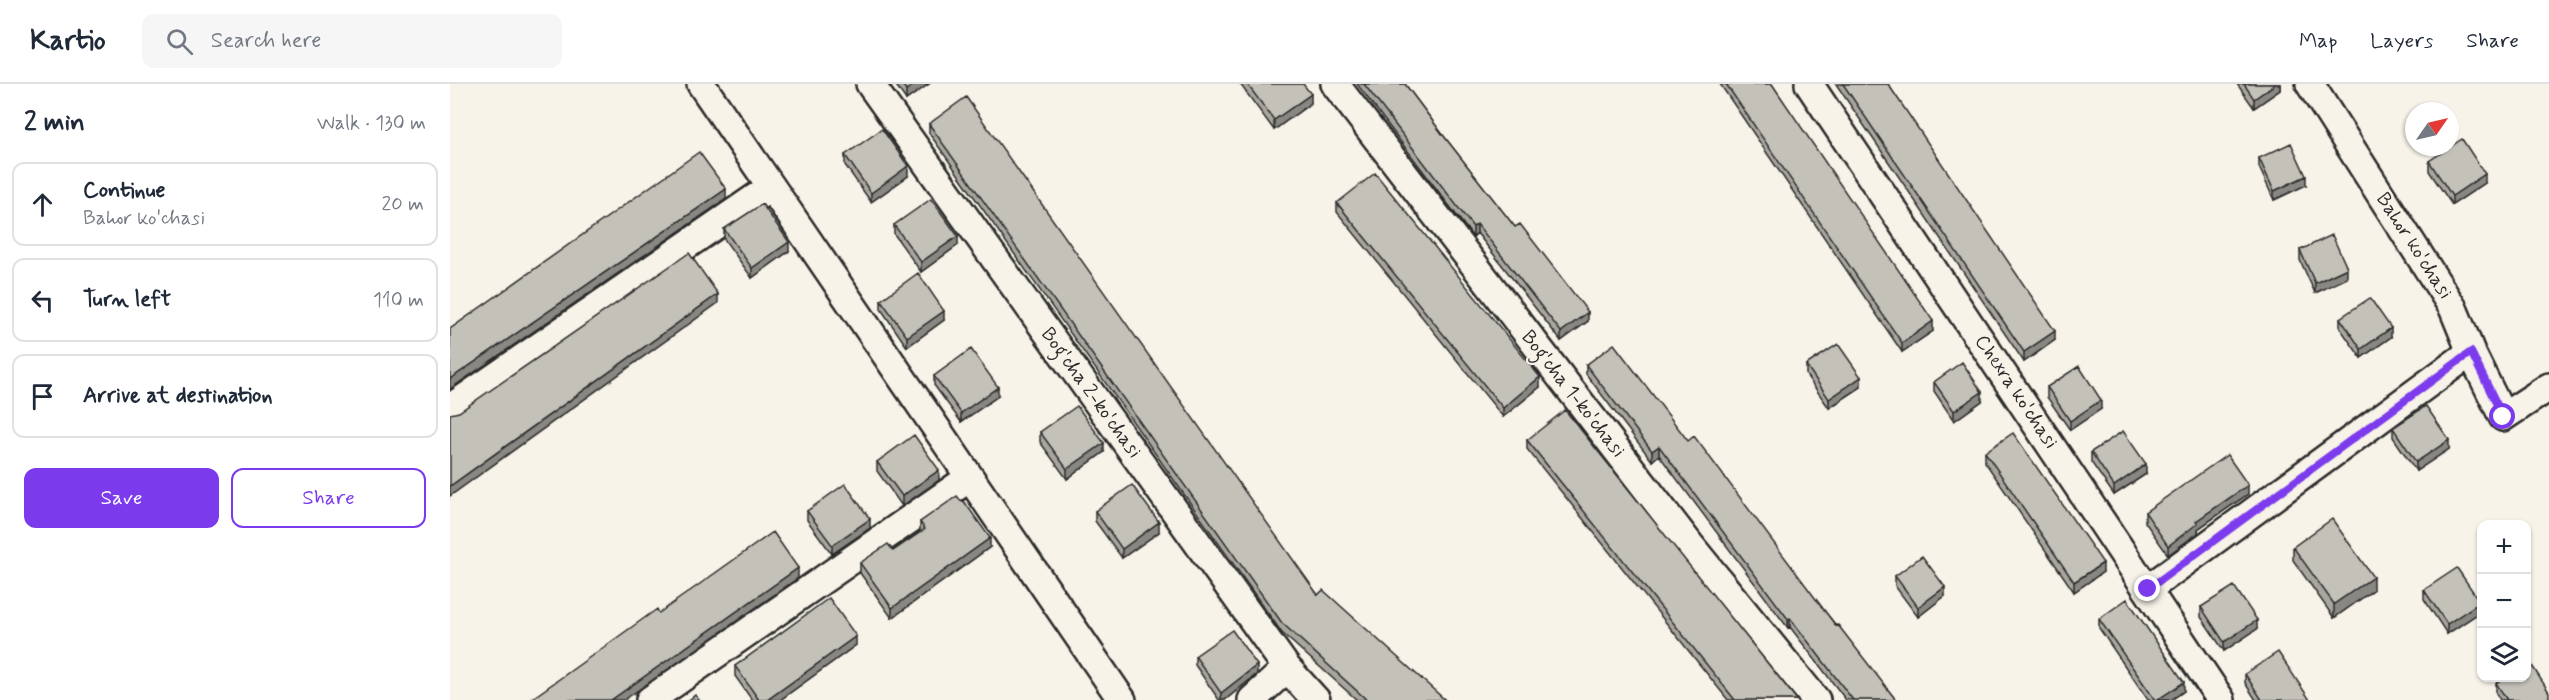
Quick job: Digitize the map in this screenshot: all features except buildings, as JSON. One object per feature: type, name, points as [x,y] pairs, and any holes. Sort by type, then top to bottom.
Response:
[{"type":"street","points":[[701,84],[1122,700]]},
{"type":"street","name":"Bog'cha 2-ko'chasi","points":[[870,84],[1287,668],[1316,700]]},
{"type":"street","name":"Bog'cha 1-ko'chasi","points":[[1335,84],[1690,545],[1816,700]]},
{"type":"street","name":"Chexra ko'chasi","points":[[1809,84],[2148,589],[2216,698]]},
{"type":"street","name":"Bahor ko'chasi","points":[[2310,84],[2453,308],[2471,352],[2503,417],[2549,387]]},
{"type":"street","points":[[450,408],[771,187]]},
{"type":"street","points":[[2148,589],[2471,352]]},
{"type":"street","points":[[650,700],[969,478]]},
{"type":"street","points":[[1252,700],[1287,668]]},
{"type":"route","points":[[2148,589],[2471,352],[2503,417]]}]
